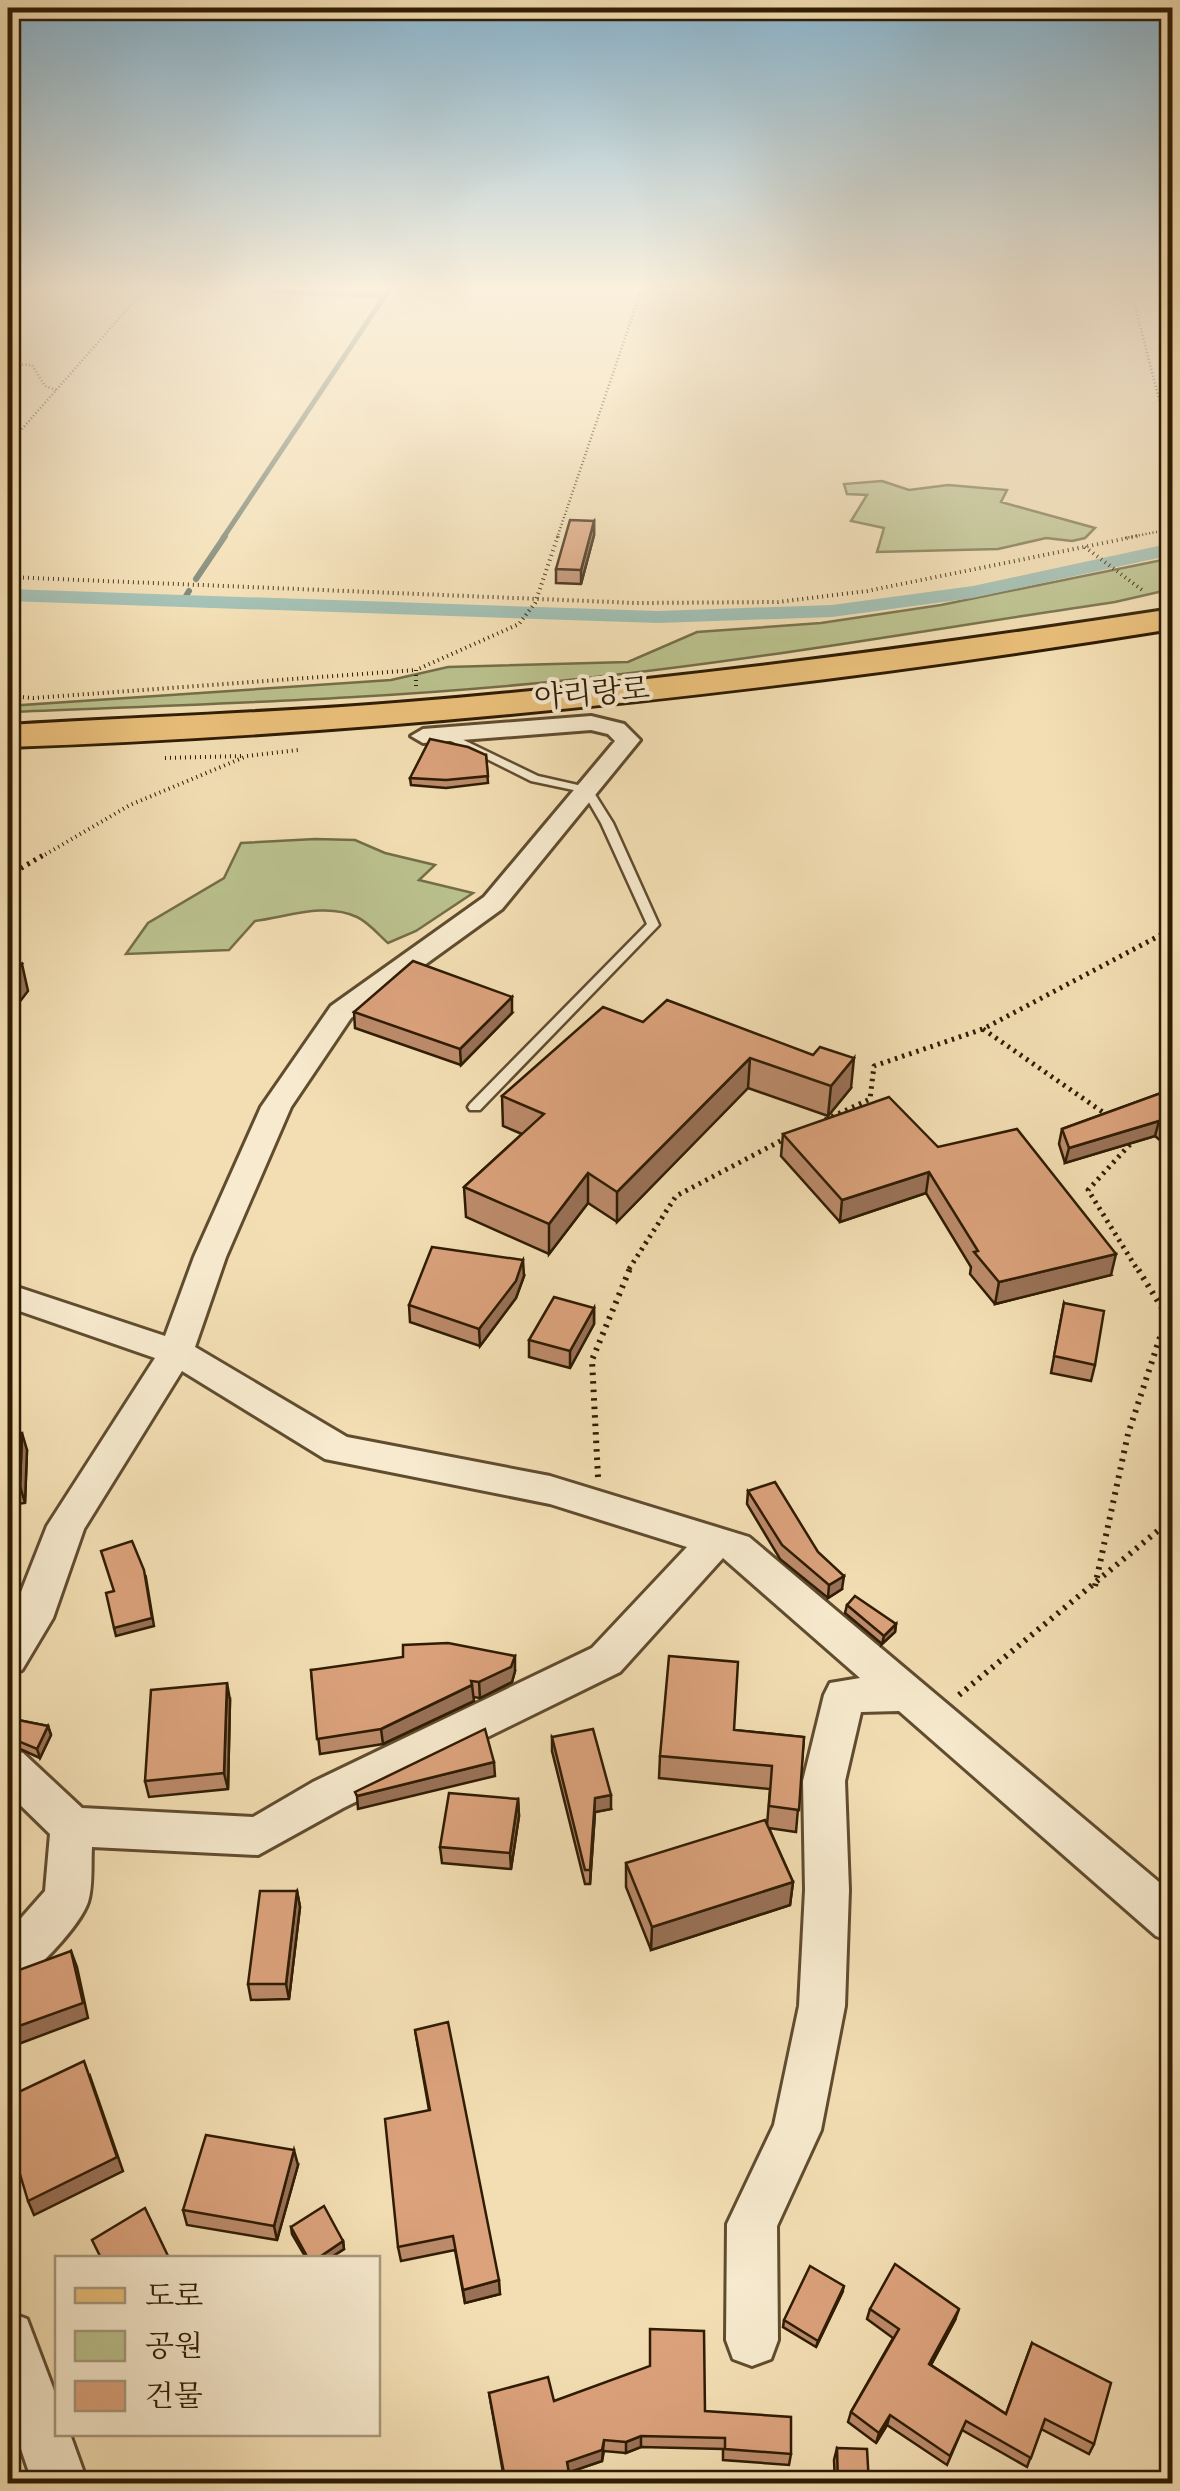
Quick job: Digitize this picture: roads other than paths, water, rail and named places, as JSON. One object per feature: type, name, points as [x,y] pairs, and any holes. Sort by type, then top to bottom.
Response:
[{"type":"main road","name":"아리랑로","points":[[8,723],[212,713],[568,685],[1008,632],[1162,597]]},
{"type":"main road","name":"아리랑로","points":[[8,736],[405,713],[692,686],[974,650],[1172,619]]},
{"type":"street","points":[[8,1658],[33,1618],[66,1526],[176,1352],[210,1257],[276,1107],[341,1012],[494,903],[628,740],[616,729],[591,723],[434,734]]},
{"type":"street","points":[[8,1295],[176,1352],[338,1449],[550,1490],[736,1547],[1172,1921]]},
{"type":"street","points":[[8,1766],[72,1827],[258,1836],[328,1796],[606,1660],[716,1540]]},
{"type":"street","points":[[752,2340],[752,2224],[796,2130],[822,2006],[827,1890],[824,1780],[844,1695],[920,1705]]},
{"type":"street","points":[[8,1966],[66,1899],[72,1827]]},
{"type":"street","points":[[8,2338],[61,2484]]},
{"type":"lane","points":[[434,734],[535,780],[587,790],[607,822],[653,924],[476,1107]]},
{"type":"waterway","points":[[223,538],[310,407]]},
{"type":"waterway","points":[[196,579],[225,536]]},
{"type":"waterway","points":[[8,595],[658,617],[832,611],[973,592],[1172,549]]},
{"type":"waterway","points":[[183,601],[189,591]]}]
